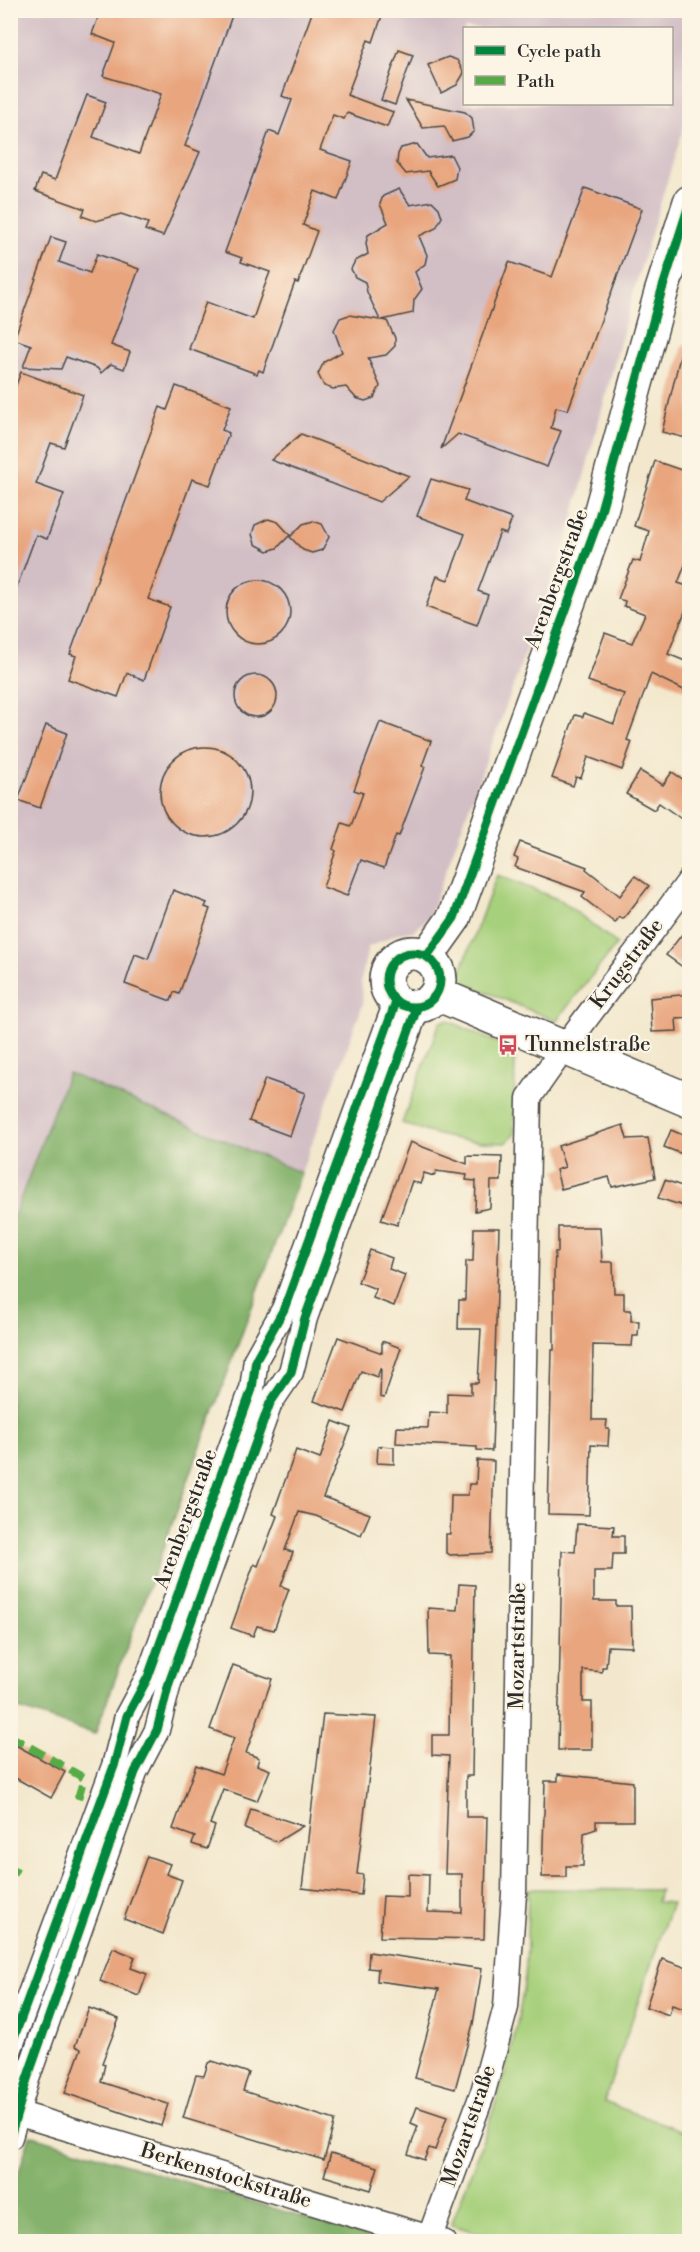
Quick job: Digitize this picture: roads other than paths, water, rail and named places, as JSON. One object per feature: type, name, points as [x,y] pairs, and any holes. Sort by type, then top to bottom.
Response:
[{"type":"street","name":"Arenbergstraße","points":[[10,2048],[114,1766],[127,1716],[148,1677],[252,1389],[256,1359],[284,1309],[417,1001],[441,980],[437,967],[427,956],[454,918],[598,521],[661,293],[690,202]]},
{"type":"street","name":"Krugstraße","points":[[562,1048],[639,952],[690,880]]},
{"type":"street","points":[[427,956],[414,952],[400,956],[390,964],[386,977],[387,990],[562,1048],[690,1101]]},
{"type":"street","name":"Arenbergstraße","points":[[10,2137],[14,2112],[135,1772],[157,1730],[169,1683],[270,1403],[291,1372],[305,1318],[417,1001]]},
{"type":"street","name":"Mozartstraße","points":[[434,2240],[483,2092],[506,2007],[514,1894],[528,1098],[562,1048]]},
{"type":"street","name":"Berkenstockstraße","points":[[14,2112],[434,2240]]},
{"type":"place","name":"Tunnelstraße","points":[[508,1045]]}]
